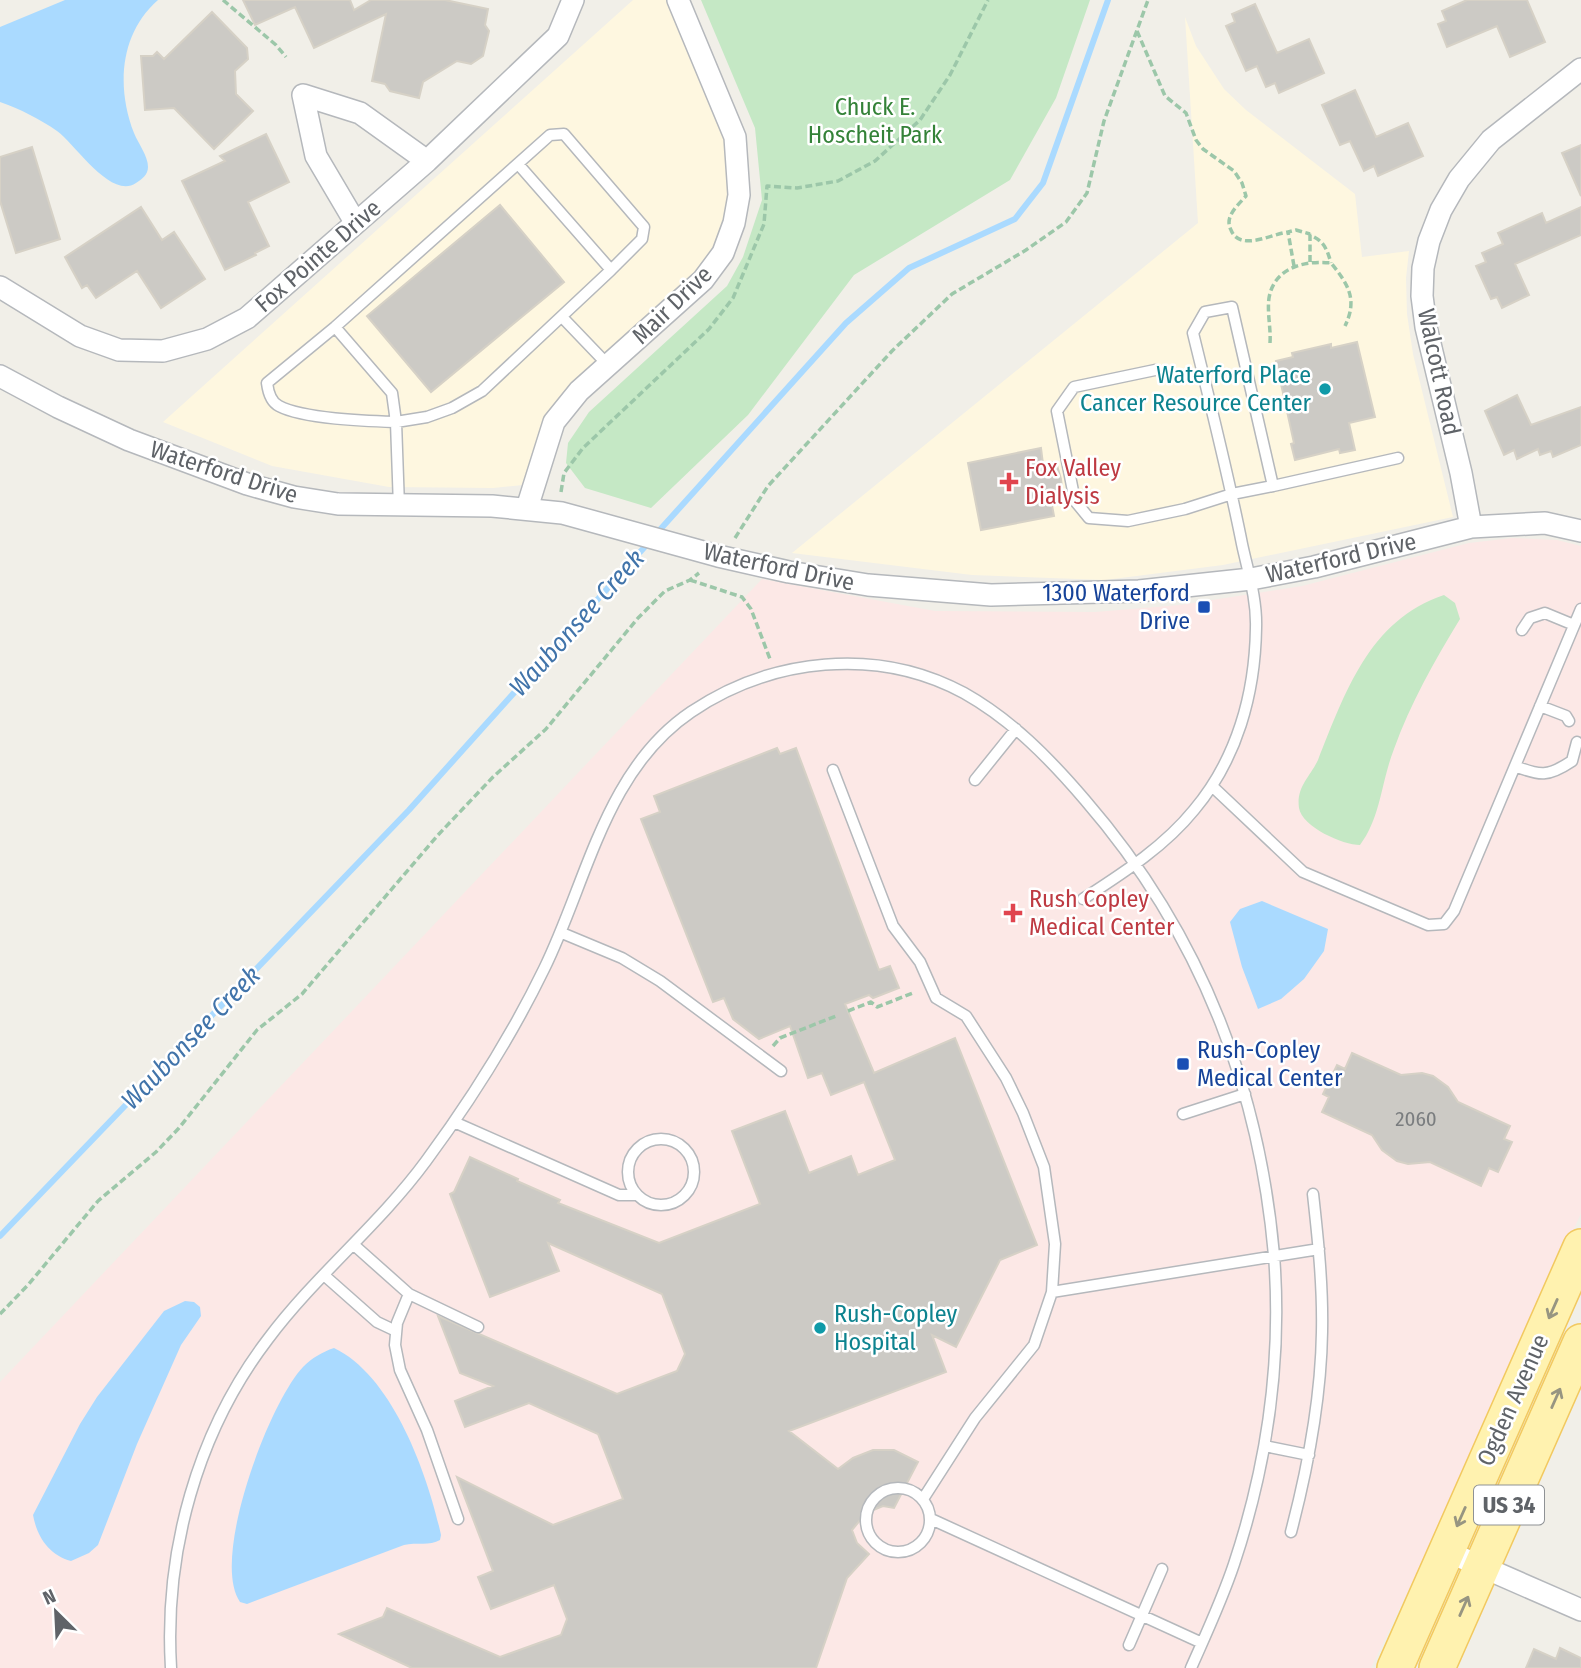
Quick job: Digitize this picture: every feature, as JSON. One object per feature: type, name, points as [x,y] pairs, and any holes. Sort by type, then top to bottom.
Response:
[{"type":"main road","name":"Ogden Avenue","points":[[1395,1668],[1581,1247]]},
{"type":"main road","name":"Ogden Avenue","points":[[1437,1668],[1581,1342]]},
{"type":"street","name":"Fox Pointe Drive","points":[[0,287],[80,337],[119,350],[163,351],[207,339],[247,318],[427,160],[558,37],[573,0]]},
{"type":"street","name":"Mair Drive","points":[[527,508],[554,422],[579,391],[703,280],[723,253],[734,223],[739,195],[735,138],[678,0]]},
{"type":"street","name":"Walcott Road","points":[[1471,527],[1426,327],[1422,296],[1423,268],[1429,241],[1441,210],[1460,179],[1491,140],[1581,69]]},
{"type":"street","points":[[355,222],[316,156],[303,96],[360,113],[427,160]]},
{"type":"street","name":"Waterford Drive","points":[[0,376],[58,407],[130,440],[247,484],[295,497],[338,504],[399,507],[527,508],[582,518],[789,572],[868,585],[991,595],[1139,592],[1251,579],[1314,567],[1471,527],[1545,523],[1581,531]]},
{"type":"street","points":[[1446,1551],[1581,1610]]},
{"type":"lane","points":[[564,134],[644,227],[642,239],[482,391],[440,412],[396,422],[365,421],[315,415],[277,406],[268,393],[267,383],[335,327],[518,164],[550,135],[564,134]]},
{"type":"lane","points":[[518,164],[611,270]]},
{"type":"lane","points":[[1083,899],[1137,863],[1171,835],[1213,786],[1233,749],[1251,678],[1257,625],[1251,579],[1193,333],[1205,312],[1232,307],[1273,486]]},
{"type":"lane","points":[[562,317],[608,365]]},
{"type":"lane","points":[[335,327],[392,393],[396,422],[399,507]]},
{"type":"lane","points":[[1155,370],[1074,387],[1057,411],[1075,500],[1088,519],[1128,521],[1185,509],[1232,494],[1398,458]]},
{"type":"lane","points":[[1213,786],[1303,872],[1428,926],[1444,924],[1454,911],[1581,609]]},
{"type":"lane","points":[[1522,630],[1530,618],[1545,613],[1574,625]]},
{"type":"lane","points":[[171,1668],[170,1608],[174,1567],[190,1493],[222,1415],[251,1363],[268,1339],[401,1195],[454,1122],[512,1031],[562,933],[624,783],[653,745],[687,714],[726,692],[795,667],[832,663],[867,664],[939,681],[986,707],[1016,729],[1045,756],[1137,863],[1196,967],[1220,1020],[1245,1094],[1263,1169],[1274,1256],[1274,1368],[1265,1446],[1258,1477],[1234,1563],[1191,1668]]},
{"type":"lane","points":[[1540,706],[1566,716],[1569,721]]},
{"type":"lane","points":[[975,780],[1016,729]]},
{"type":"lane","points":[[1515,766],[1536,774],[1546,774],[1572,761],[1577,742]]},
{"type":"lane","points":[[833,770],[893,926],[919,962],[936,998],[966,1016],[1006,1078],[1023,1113],[1044,1167],[1055,1244],[1052,1292],[1034,1345],[975,1418],[923,1499]]},
{"type":"lane","points":[[562,933],[622,958],[660,981],[781,1071]]},
{"type":"lane","points":[[1183,1114],[1245,1094]]},
{"type":"lane","points":[[454,1122],[619,1195],[637,1195],[656,1205],[678,1201],[692,1184],[693,1163],[681,1145],[660,1139],[641,1147],[629,1164],[628,1175],[637,1195]]},
{"type":"lane","points":[[1291,1532],[1317,1406],[1322,1332],[1319,1249],[1313,1194]]},
{"type":"lane","points":[[354,1245],[409,1294],[478,1327]]},
{"type":"lane","points":[[1052,1292],[1319,1249]]},
{"type":"lane","points":[[325,1276],[377,1322],[396,1331]]},
{"type":"lane","points":[[409,1294],[396,1331],[395,1346],[400,1370],[427,1430],[458,1519]]},
{"type":"lane","points":[[1265,1446],[1309,1455]]},
{"type":"lane","points":[[895,1487],[916,1492],[923,1499],[931,1519],[929,1530],[916,1547],[895,1552],[876,1544],[869,1535],[866,1514],[876,1496],[895,1487]]},
{"type":"lane","points":[[931,1519],[1202,1643]]},
{"type":"lane","points":[[1129,1645],[1162,1569]]},
{"type":"path","points":[[223,0],[276,45],[286,57]]},
{"type":"path","points":[[561,486],[564,473],[583,448],[709,329],[733,298],[764,224],[767,186],[797,188],[838,181],[875,161],[920,120],[950,75],[988,0]]},
{"type":"path","points":[[733,540],[768,486],[892,351],[952,294],[1026,250],[1066,222],[1087,193],[1104,121],[1148,0]]},
{"type":"path","points":[[1137,30],[1165,96],[1186,113],[1196,140],[1203,149],[1234,171],[1242,183],[1246,196],[1229,218],[1228,226],[1234,237],[1245,242],[1288,232],[1306,232],[1320,239],[1327,249],[1331,263],[1348,287],[1352,312],[1345,326]]},
{"type":"path","points":[[1288,232],[1294,266]]},
{"type":"path","points":[[1310,235],[1310,263]]},
{"type":"path","points":[[1270,343],[1269,295],[1282,275],[1294,266],[1331,263]]},
{"type":"path","points":[[0,1314],[28,1285],[98,1201],[156,1152],[179,1128],[257,1030],[302,994],[493,777],[546,729],[638,618],[665,592],[690,580],[704,569]]},
{"type":"path","points":[[690,580],[729,591],[747,602],[771,660]]},
{"type":"path","points":[[848,1011],[871,1002],[877,1007],[913,993]]},
{"type":"path","points":[[764,1059],[779,1038],[836,1016]]},
{"type":"shaded area","points":[[633,0],[667,0],[700,66],[725,130],[732,192],[710,270],[574,394],[533,484],[493,488],[389,487],[272,466],[163,422]]},
{"type":"shaded area","points":[[1185,17],[1196,46],[1224,89],[1246,110],[1355,194],[1362,257],[1409,251],[1406,278],[1407,314],[1413,354],[1453,517],[1223,565],[1105,580],[972,575],[792,553],[1198,223]]},
{"type":"shaded area","name":"Rush Copley Medical Center","points":[[1512,538],[1557,540],[1581,546],[1581,1213],[1486,1429],[1371,1668],[0,1668],[0,1382],[762,579],[935,611],[1095,612],[1180,605],[1302,586],[1469,543]]},
{"type":"green space","name":"Chuck E. Hoscheit Park","points":[[701,0],[1090,0],[1056,98],[1010,180],[854,275],[748,415],[651,508],[585,488],[566,463],[568,443],[589,412],[727,286],[743,257],[762,200],[755,128]]},
{"type":"green space","points":[[1444,595],[1455,603],[1460,619],[1432,666],[1400,732],[1367,834],[1360,845],[1324,834],[1302,815],[1299,808],[1300,794],[1318,760],[1350,685],[1378,641],[1396,622],[1418,607]]},
{"type":"water","points":[[65,0],[158,0],[145,13],[136,28],[125,62],[128,115],[148,167],[146,175],[136,183],[126,186],[105,178],[57,131],[44,122],[0,102],[0,27]]},
{"type":"water","points":[[1262,901],[1328,929],[1324,951],[1304,979],[1281,999],[1258,1009],[1242,967],[1230,922],[1240,909]]},
{"type":"water","points":[[185,1301],[194,1302],[200,1307],[201,1316],[181,1345],[137,1444],[98,1545],[89,1553],[71,1561],[63,1558],[45,1544],[33,1515],[97,1397],[164,1311]]},
{"type":"water","points":[[334,1348],[355,1362],[374,1381],[405,1430],[427,1484],[441,1535],[440,1540],[404,1545],[247,1604],[240,1602],[233,1581],[232,1552],[247,1482],[260,1446],[289,1386],[303,1367]]},
{"type":"building","points":[[243,0],[350,0],[354,10],[371,0],[445,0],[488,9],[485,25],[489,31],[483,56],[471,64],[457,61],[423,82],[419,98],[390,91],[385,84],[372,81],[386,14],[314,48],[295,7],[255,25]]},
{"type":"building","points":[[1467,0],[1527,0],[1545,42],[1510,57],[1497,26],[1447,47],[1438,24],[1446,21],[1442,11]]},
{"type":"building","points":[[1255,4],[1277,53],[1309,39],[1324,73],[1279,93],[1275,83],[1266,87],[1257,66],[1246,71],[1226,26],[1235,22],[1232,14]]},
{"type":"building","points":[[212,12],[247,48],[248,59],[235,71],[236,94],[253,111],[214,149],[174,108],[145,110],[141,56],[153,56],[157,52],[164,59]]},
{"type":"building","points":[[1355,90],[1376,137],[1408,123],[1423,156],[1378,176],[1374,166],[1364,171],[1350,141],[1340,145],[1322,105]]},
{"type":"building","points":[[266,134],[289,182],[248,202],[269,246],[225,270],[182,181],[225,161],[220,156]]},
{"type":"building","points":[[1581,145],[1581,196],[1562,153]]},
{"type":"building","points":[[32,147],[60,239],[16,253],[0,201],[0,157]]},
{"type":"building","points":[[500,205],[564,282],[431,392],[367,316]]},
{"type":"building","points":[[141,207],[162,240],[174,232],[205,279],[161,308],[137,271],[96,298],[87,285],[82,288],[65,257]]},
{"type":"building","points":[[1581,207],[1581,235],[1515,264],[1529,295],[1502,308],[1497,297],[1491,299],[1476,266],[1486,262],[1482,253],[1503,244],[1498,233],[1542,213],[1546,223]]},
{"type":"building","name":"Waterford Place Cancer Resource Center","points":[[1357,342],[1375,417],[1349,423],[1355,450],[1340,453],[1339,449],[1295,460],[1291,444],[1294,443],[1276,361],[1293,357],[1292,353],[1331,344],[1331,348]]},
{"type":"building","points":[[1517,395],[1531,425],[1581,407],[1581,445],[1553,457],[1551,451],[1540,455],[1538,449],[1517,459],[1514,450],[1504,455],[1485,411]]},
{"type":"building","name":"Fox Valley Dialysis","points":[[1041,448],[1043,464],[1056,462],[1061,479],[1063,497],[1051,500],[1054,516],[981,530],[968,463]]},
{"type":"building","name":"Rush-Copley Hospital","points":[[777,748],[780,754],[796,748],[879,970],[890,966],[899,988],[873,998],[869,995],[845,1004],[874,1073],[955,1038],[1037,1245],[1000,1260],[956,1347],[932,1335],[946,1372],[789,1431],[838,1469],[853,1458],[873,1450],[894,1450],[918,1462],[894,1508],[883,1506],[866,1513],[852,1530],[857,1543],[869,1554],[847,1578],[816,1668],[412,1668],[339,1634],[383,1617],[387,1608],[500,1657],[561,1635],[567,1619],[554,1585],[491,1609],[478,1577],[493,1571],[457,1477],[553,1525],[623,1499],[598,1434],[529,1403],[465,1427],[455,1401],[493,1386],[460,1373],[438,1316],[617,1394],[677,1371],[685,1354],[662,1294],[548,1243],[559,1271],[490,1297],[450,1194],[454,1192],[470,1157],[560,1200],[558,1203],[659,1243],[760,1204],[732,1131],[785,1111],[809,1173],[851,1156],[858,1175],[895,1160],[864,1082],[831,1095],[822,1073],[808,1078],[790,1026],[759,1039],[733,1019],[724,998],[713,1002],[641,819],[660,812],[654,796]]},
{"type":"building","points":[[1352,1053],[1401,1075],[1422,1073],[1433,1076],[1448,1087],[1458,1102],[1510,1126],[1504,1139],[1512,1142],[1498,1172],[1489,1168],[1481,1186],[1430,1162],[1408,1164],[1397,1161],[1382,1150],[1372,1135],[1322,1112],[1329,1097],[1323,1094],[1337,1065],[1345,1069]]},
{"type":"building","points":[[1560,1648],[1581,1658],[1581,1668],[1526,1668],[1534,1649],[1556,1659]]},
{"type":"waterway","name":"Waubonsee Creek","points":[[657,533],[846,323],[909,268],[1015,219],[1043,183],[1108,0]]},
{"type":"waterway","name":"Waubonsee Creek","points":[[0,1236],[409,810],[650,541]]},
{"type":"place","name":"Waterford Place Cancer Resource Center","points":[[1325,389]]},
{"type":"place","name":"Fox Valley Dialysis","points":[[1009,482]]},
{"type":"place","name":"1300 Waterford Drive","points":[[1204,607]]},
{"type":"place","name":"Rush Copley Medical Center","points":[[1013,913]]},
{"type":"place","name":"Rush-Copley Medical Center","points":[[1183,1064]]},
{"type":"place","name":"Rush-Copley Hospital","points":[[820,1328]]}]
